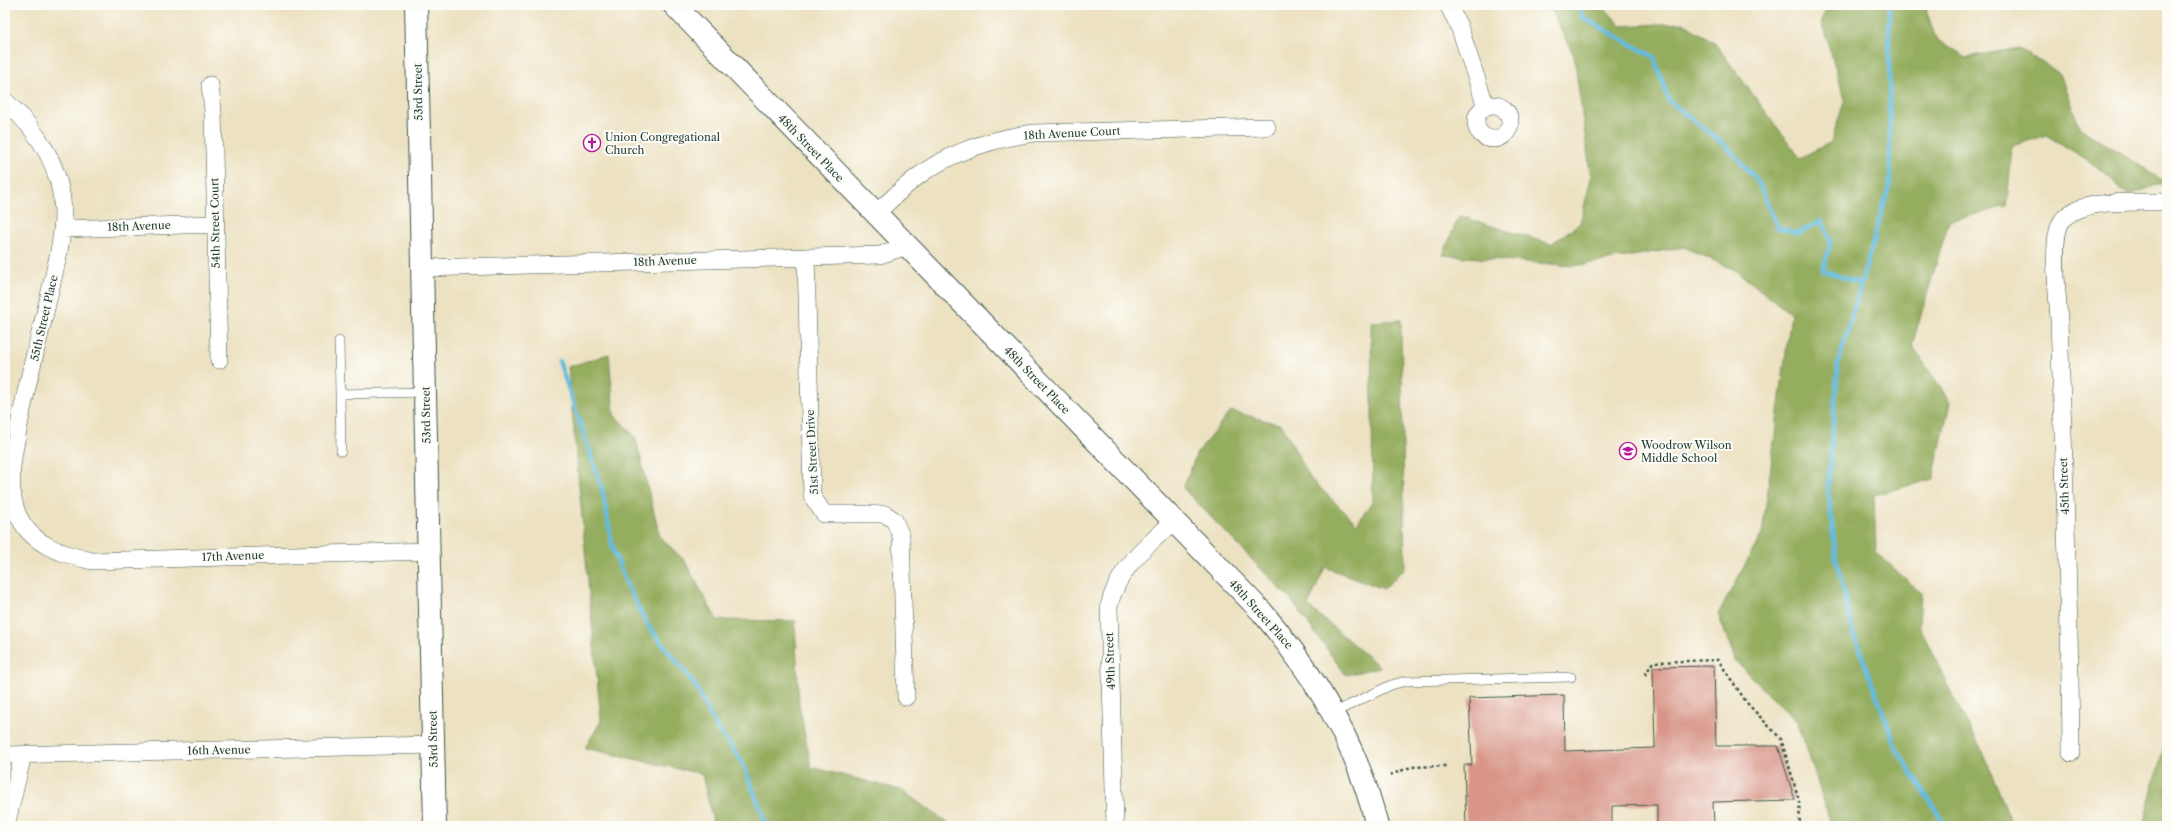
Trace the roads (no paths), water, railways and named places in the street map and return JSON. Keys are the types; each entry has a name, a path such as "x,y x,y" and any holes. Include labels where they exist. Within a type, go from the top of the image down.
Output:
{"street":[{"name":"53rd Street","path":"416,5 435,826"},
{"name":"48th Street Place","path":"674,5 1262,612 1292,647 1344,733 1364,782 1377,826"},
{"path":"1448,5 1459,26 1486,107"},
{"name":"54th Street Court","path":"210,85 219,360"},
{"name":"55th Street Place","path":"5,101 21,115 44,146 51,159 61,197 62,229 57,263 21,412 12,471 13,499 18,515 23,523 41,543"},
{"name":"18th Avenue Court","path":"875,214 917,177 955,154 973,147 1012,136 1034,133 1268,127"},
{"name":"45th Street","path":"2070,753 2063,438 2056,260 2057,230 2061,221 2072,212 2094,204 2167,202"},
{"name":"18th Avenue","path":"62,229 215,224"},
{"name":"18th Avenue","path":"423,268 880,255 907,246"},
{"name":"51st Street Drive","path":"806,257 812,496 824,514 885,514 894,520 901,536 906,697"},
{"name":"49th Street","path":"1115,826 1109,606 1113,590 1127,566 1174,521"},
{"name":"17th Avenue","path":"41,543 60,553 92,560 428,551"},
{"name":"16th Avenue","path":"5,755 433,745"},
{"path":"6,826 24,755"}],"lane":[{"path":"339,341 341,451"},
{"path":"340,394 425,392"},
{"path":"1333,713 1391,685 1406,681 1571,677"}],"waterway":[{"path":"1581,5 1582,17 1654,57 1669,101 1724,144 1757,180 1778,228 1799,233 1821,221 1831,241 1823,270 1861,284"},
{"path":"1889,5 1890,183 1838,364 1828,489 1836,558 1854,635 1897,750 1946,826"},
{"path":"559,361 602,488 613,549 626,583 648,626 693,682 718,730 742,761 767,826"}],"place":[{"name":"Union Congregational Church","path":"592,143"},
{"name":"Woodrow Wilson Middle School","path":"1628,451"}]}
